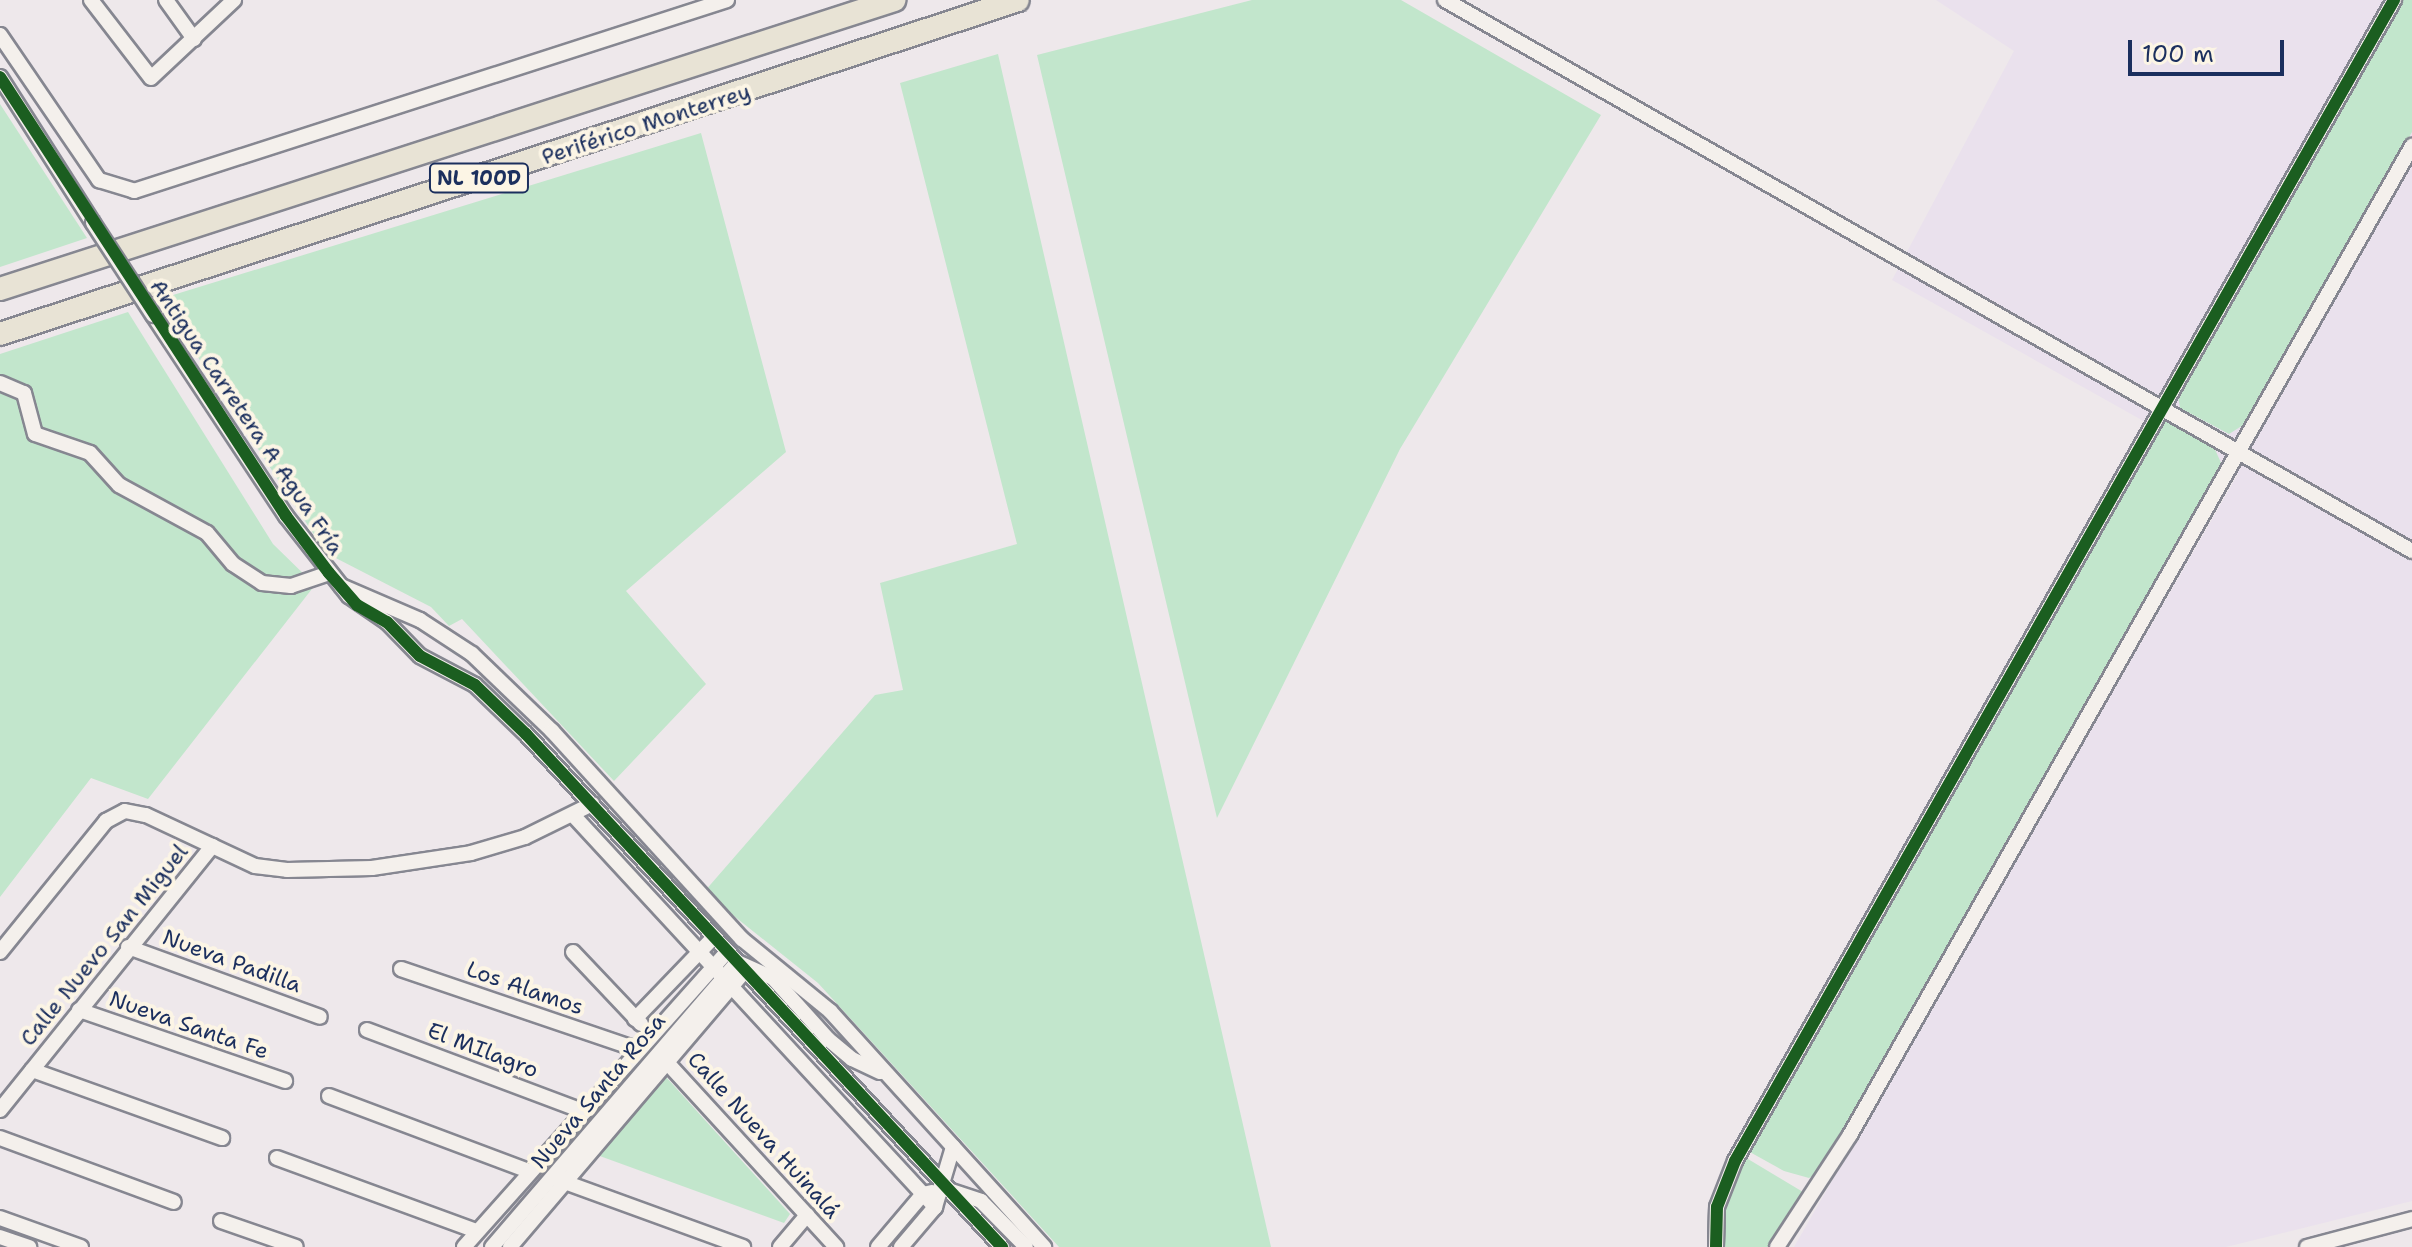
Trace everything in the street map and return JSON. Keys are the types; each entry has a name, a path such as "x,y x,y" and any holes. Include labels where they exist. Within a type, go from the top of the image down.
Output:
{"highway":[{"name":"Periférico Monterrey","path":"0,289 894,0"},
{"name":"Periférico Monterrey","path":"0,334 1018,0"}],"street":[{"path":"91,0 146,76 156,75 234,0"},
{"path":"166,0 194,39"},
{"path":"0,35 99,180 134,191 727,0"},
{"path":"1445,0 2412,551"},
{"path":"1716,1247 1717,1207 1735,1161 2394,0"},
{"name":"Antigua Carretera A Agua Fría","path":"0,77 153,315 329,573 420,656 475,685 550,759 944,1189"},
{"path":"1777,1247 1858,1122 2412,146"},
{"path":"0,383 17,386 24,393 35,434 90,453 119,485 207,533 233,564 262,583 291,586 329,573"},
{"name":"Antigua Carretera A Agua Fría","path":"341,586 436,630 472,654 552,731 685,882 742,939 830,1011 1044,1247"},
{"path":"0,952 106,821 125,811 136,812 270,869 372,868 496,846 573,815 592,804"},
{"path":"573,815 935,1207"},
{"name":"Calle Nuevo San Miguel","path":"0,1110 212,846"},
{"path":"635,1019 700,955 714,937"},
{"name":"Nueva Padilla","path":"128,947 320,1017"},
{"path":"573,952 649,1034"},
{"path":"464,1247 711,967 736,962 773,978 852,1059 887,1074"},
{"name":"Nueva Santa Rosa","path":"492,1247 560,1181 726,983 736,962"},
{"name":"Los Alamos","path":"401,969 636,1049"},
{"name":"Nueva Santa Fe","path":"79,1010 285,1081"},
{"name":"El MIlagro","path":"367,1030 583,1111"},
{"name":"Calle Nueva Huinalá","path":"664,1058 836,1247"},
{"path":"32,1070 222,1138"},
{"path":"329,1096 529,1171"},
{"path":"0,1138 174,1202"},
{"path":"901,1247 935,1207 944,1189 953,1147"},
{"path":"277,1158 477,1231"},
{"path":"560,1181 743,1247"},
{"name":"Nueva Santa Rosa","path":"516,1246 560,1181"},
{"path":"944,1189 1002,1247"},
{"path":"878,1247 923,1194 944,1189 981,1201 1026,1247"},
{"path":"780,1247 807,1215"},
{"path":"0,1218 81,1247"},
{"path":"2307,1247 2412,1219"},
{"path":"221,1221 296,1247"},
{"path":"0,1237 29,1247"}],"shaded area":[{"path":"1936,0 2412,0 2412,1201 2226,1247 1794,1247 2238,474 1892,280 2014,51"}],"green space":[{"path":"1252,0 1401,0 1601,115 1400,449 1217,818 1037,55"},
{"path":"2400,0 2412,0 2412,132 2248,422 2229,434 2180,408 2178,396"},
{"path":"998,54 1271,1247 1059,1247 818,983 704,892 875,695 903,690 880,583 1017,544 900,83"},
{"path":"0,104 87,238 0,267"},
{"path":"701,133 786,452 626,591 706,684 614,781 462,619 449,626 431,607 326,553 160,299"},
{"path":"128,312 273,544 315,585 148,799 91,778 0,897 0,354"},
{"path":"2164,417 2213,445 2222,465 1823,1169 1809,1178 1784,1171 1748,1151"},
{"path":"666,1077 790,1214 784,1223 597,1155"},
{"path":"1743,1156 1803,1192 1770,1247 1722,1247 1721,1207"}],"cycle path":[{"path":"1716,1247 1717,1207 1735,1161 2394,0"},
{"path":"0,77 286,516 329,573 357,605 387,622 420,656 475,685 526,734 1002,1247"}]}
